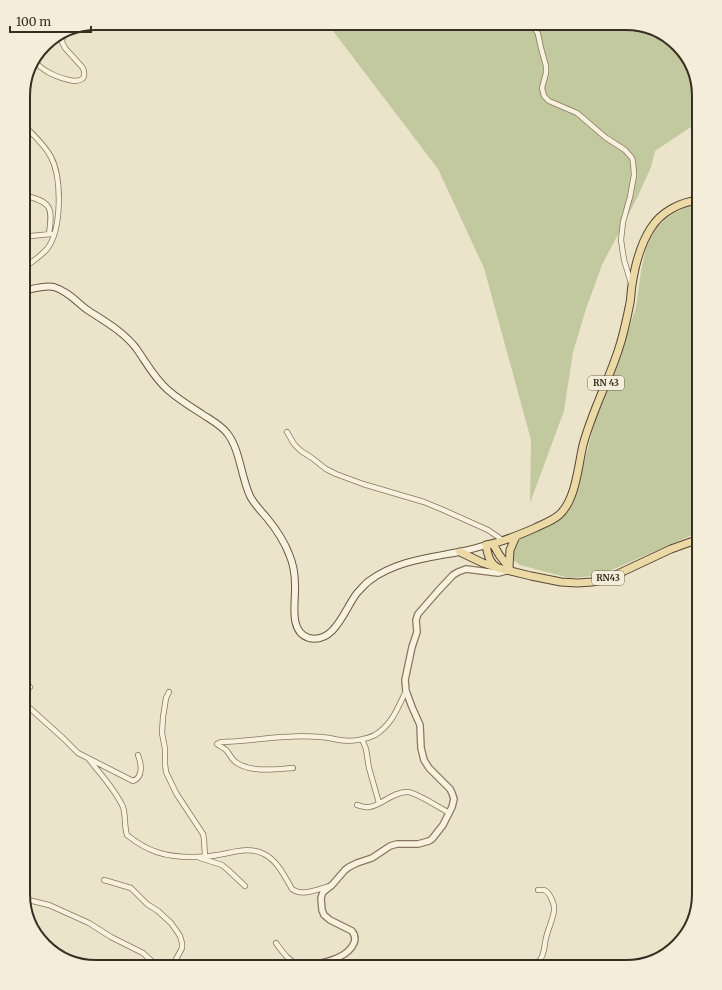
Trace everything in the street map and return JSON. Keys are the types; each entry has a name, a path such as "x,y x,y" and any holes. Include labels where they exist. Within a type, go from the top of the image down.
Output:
{"main road":[{"name":"RN 43","path":"489,545 504,541 549,522 559,515 566,506 572,493 583,444 619,349 630,302 635,266 643,242 651,227 660,217 673,208 692,201"},
{"path":"30,290 47,286 57,288 67,293 84,307 114,327 129,340 162,385 169,392 216,422 232,439 249,494 282,539 290,556 295,584 294,616 297,628 304,636 308,638 319,638 330,633 341,620 356,594 367,582 381,572 412,561 489,545"},
{"path":"509,569 510,550 516,536"},
{"name":"RN43","path":"509,569 531,576 561,582 592,582 607,578 671,549 692,542"},
{"path":"489,545 500,556 509,569"},
{"path":"489,545 490,561 498,568"},
{"path":"460,552 483,563 498,568 509,569"}],"street":[{"path":"536,30 546,66 546,73 542,88 544,96 549,101 577,113 605,137 625,150 632,158 634,175 623,222 621,240 624,260 632,287"},
{"path":"38,66 56,76 74,81 79,81 82,79 84,71 83,68 65,48 62,39"},
{"path":"30,132 46,149 55,167 57,174 59,211 58,222 51,243 41,256 30,264"},
{"path":"30,197 41,200 47,205 51,213 49,234"},
{"path":"30,236 55,234"},
{"path":"287,432 294,444 301,451 331,471 357,482 411,498 441,509 488,530 504,541"},
{"path":"331,960 342,956 350,950 355,937 352,931 330,920 324,915 321,903 322,895 349,867 372,858 390,846 397,844 418,844 429,841 438,832 449,813 454,799 450,789 429,768 424,760 421,748 420,725 406,691 405,680 417,632 416,620 419,612 453,575 462,570 466,569 498,573 509,569"},
{"path":"293,768 262,769 243,766 233,760 227,751 217,744 220,742 295,736 340,740 370,737 388,723 397,712 406,691"},
{"path":"168,692 162,733 165,750 166,772 176,793 202,834 206,856"},
{"path":"30,708 78,753 134,781 140,775 141,769 138,755"},
{"path":"362,739 380,803"},
{"path":"88,758 111,788 123,808 126,833 140,844 159,853 175,856 212,856 245,850 255,850 266,854 274,861 292,889 296,892 308,892 332,886"},
{"path":"357,805 367,808 371,807 399,793 408,792 417,795 449,813"},
{"path":"196,857 222,866 245,886"},
{"path":"104,880 131,888 142,900 158,911 171,923 180,936 182,943 182,948 176,960"},
{"path":"538,890 543,890 548,893 552,900 554,910 544,942 544,951 540,960"},
{"path":"31,901 49,905 89,923 111,937 143,953 150,960"},
{"path":"276,943 290,960"}],"green space":[{"path":"332,30 639,31 659,39 673,49 687,71 690,79 692,96 692,127 655,151 651,167 638,196 602,265 586,309 573,352 564,411 530,503 531,440 484,268 438,169"},
{"path":"692,206 692,535 614,569 593,576 570,578 520,565 512,559 512,550 518,541 523,536 553,524 560,519 566,514 576,493 595,421 617,365 636,307 646,248 655,230 663,221 686,207"}]}
